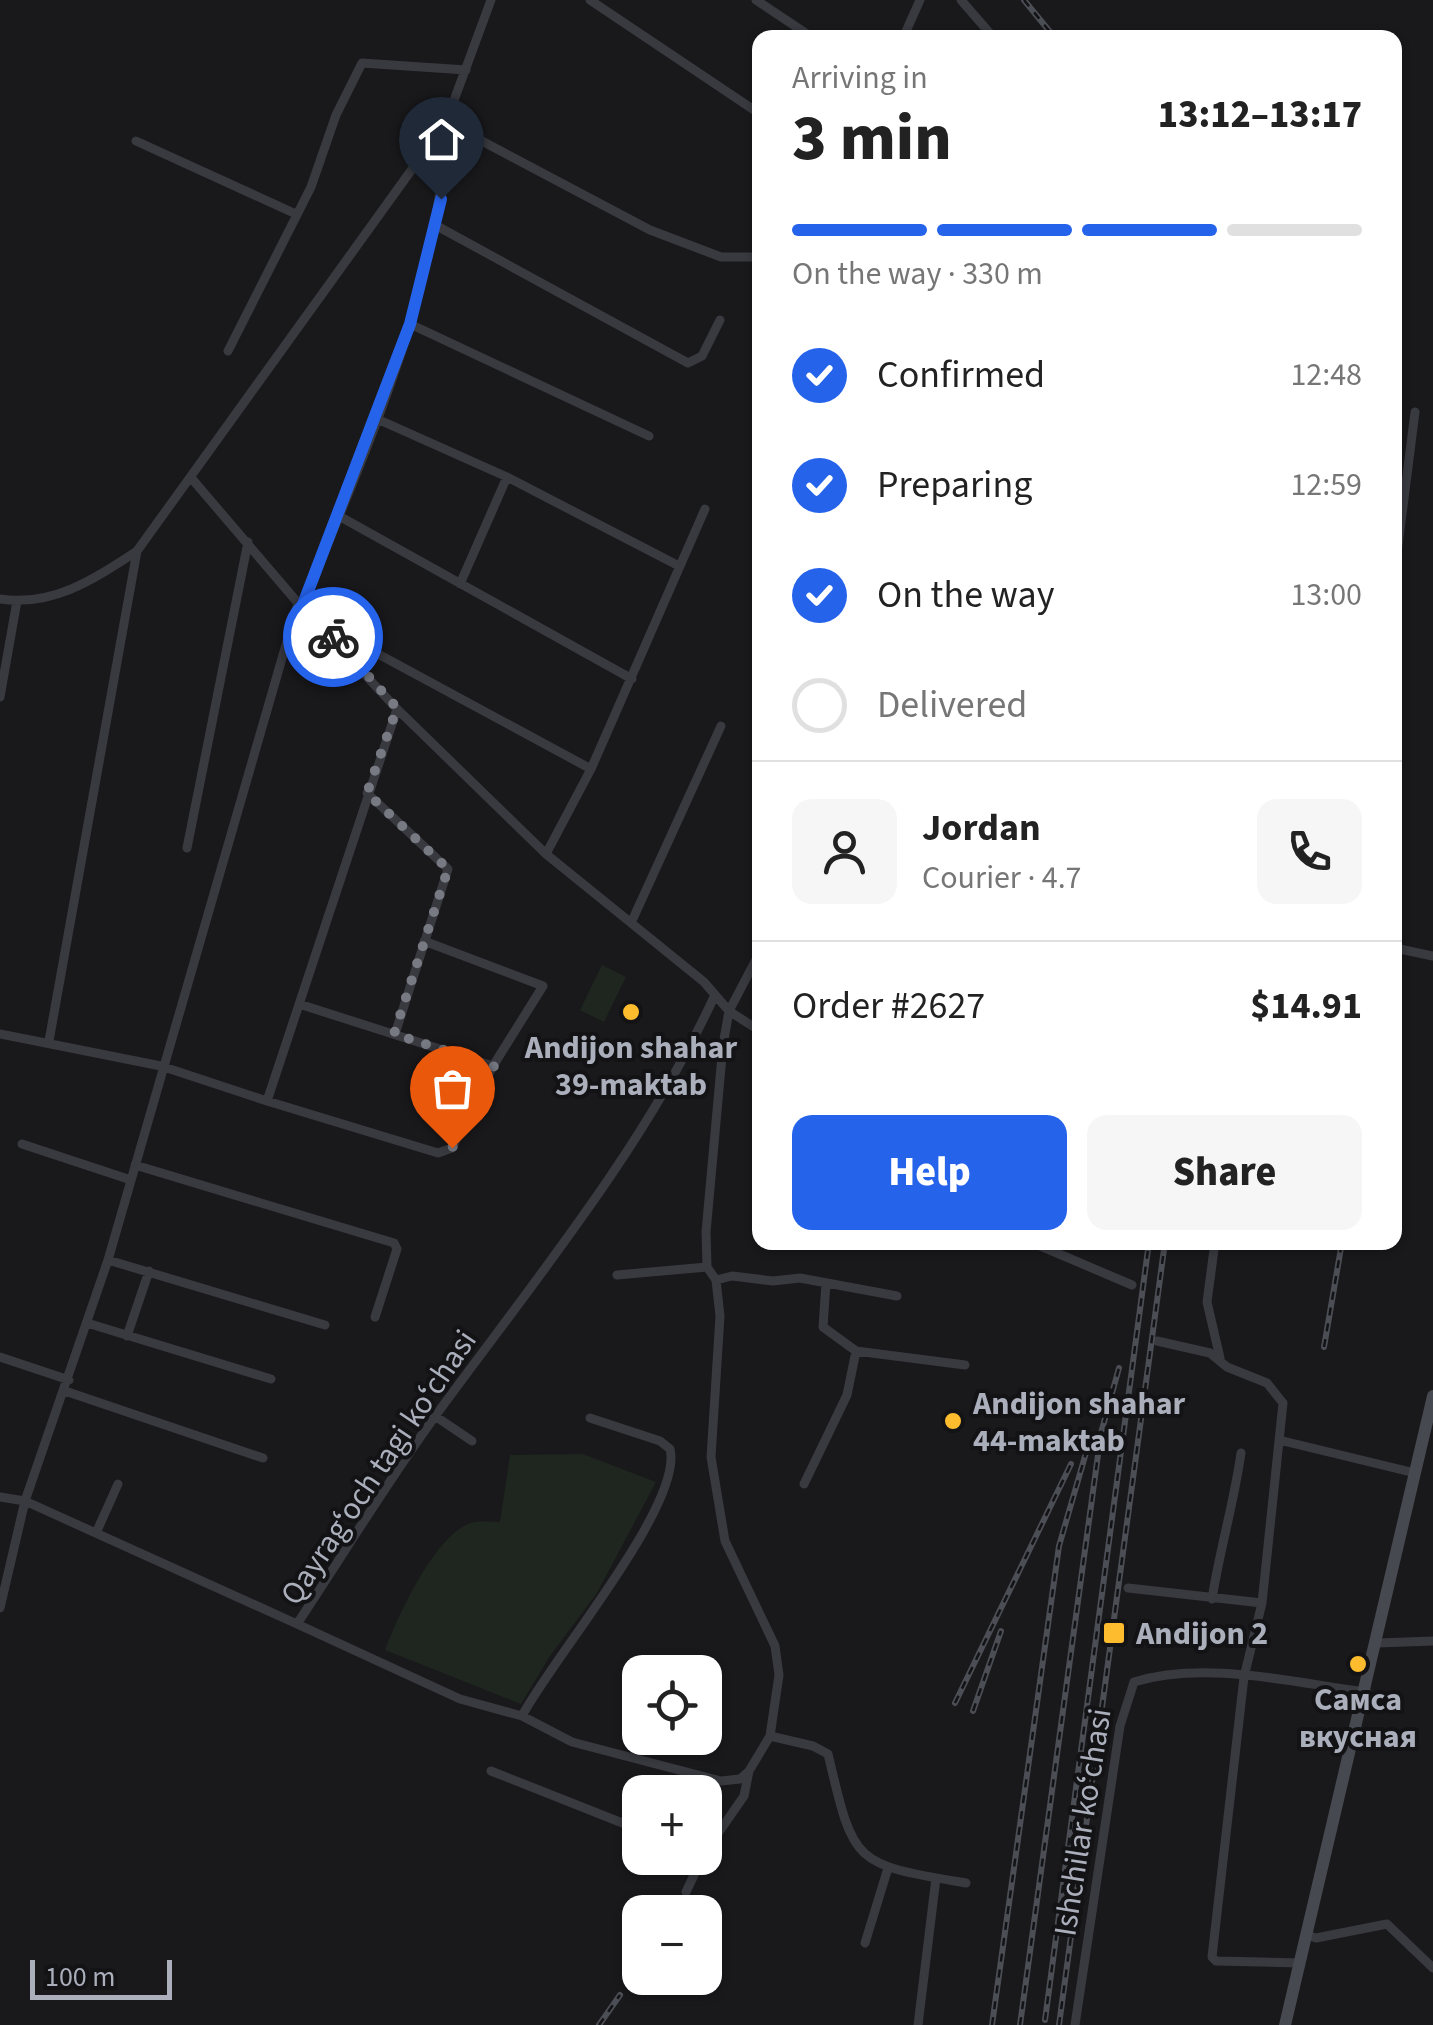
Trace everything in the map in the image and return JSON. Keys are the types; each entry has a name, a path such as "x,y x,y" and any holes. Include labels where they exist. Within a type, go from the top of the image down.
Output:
{"main road":[{"path":"1285,2025 1378,1643 1433,1396"}],"street":[{"path":"0,599 17,601 63,595 137,552 193,480 446,122 492,0"},
{"path":"590,0 752,109"},
{"path":"756,0 802,30"},
{"path":"907,30 920,0"},
{"path":"961,0 987,30"},
{"path":"228,351 296,214 362,63 466,70"},
{"path":"0,1608 25,1501 108,1260 300,605 339,516 410,324 437,226 446,122"},
{"path":"446,122 650,230 720,257 752,257"},
{"path":"136,141 296,214"},
{"path":"437,226 688,363 702,356 720,320"},
{"path":"410,324 649,436"},
{"path":"1402,514 1415,412"},
{"path":"375,418 507,477 679,566"},
{"path":"460,584 507,477"},
{"path":"193,480 300,605 397,708 546,854 704,982 729,1011 752,1026"},
{"path":"546,854 591,769 705,510"},
{"path":"339,516 632,679"},
{"path":"187,848 248,542"},
{"path":"49,1041 137,552"},
{"path":"0,697 17,601"},
{"path":"321,624 591,769"},
{"path":"268,1101 397,708"},
{"path":"631,923 721,726"},
{"path":"367,793 448,869 394,1034"},
{"path":"0,1034 162,1066 444,1152 452,1148 494,1066 544,986 424,941"},
{"path":"1402,949 1433,956"},
{"path":"722,1828 744,1796 749,1771 770,1736 780,1675 775,1646 725,1541 712,1457 720,1316 716,1280 707,1268 707,1222 729,1011 752,967"},
{"name":"Qayragʻoch tagi koʻchasi","path":"714,997 683,1064 507,1324 435,1416 297,1624 460,1699 522,1716 572,1742 722,1781 740,1778 749,1771"},
{"path":"300,1004 494,1066"},
{"path":"22,1144 131,1180"},
{"path":"136,1165 394,1242 397,1249 376,1317"},
{"path":"1050,1250 1132,1285"},
{"path":"1215,1250 1207,1302 1221,1360 1227,1368 1267,1383 1283,1402 1262,1603 1244,1676 1212,1957 1216,1961 1300,1962"},
{"path":"108,1260 325,1325"},
{"path":"617,1275 707,1268"},
{"path":"127,1336 148,1271"},
{"path":"716,1280 732,1276 773,1281 790,1277 897,1296"},
{"path":"826,1283 823,1327 856,1351 965,1365"},
{"path":"88,1323 272,1379"},
{"path":"1157,1340 1200,1348 1221,1360"},
{"path":"804,1484 842,1409 856,1351"},
{"path":"0,1357 69,1380"},
{"path":"64,1391 263,1458"},
{"path":"435,1416 472,1441"},
{"path":"522,1716 562,1649 653,1517 672,1466 670,1449 660,1441 590,1418"},
{"path":"1279,1440 1415,1472"},
{"path":"1212,1599 1222,1531 1232,1516 1242,1453"},
{"path":"96,1533 118,1484"},
{"path":"0,1497 25,1501 297,1624"},
{"path":"1128,1588 1262,1603"},
{"path":"1378,1643 1433,1641"},
{"name":"Ishchilar koʻchasi","path":"1074,2025 1128,1692 1134,1682 1168,1675 1244,1676 1366,1692"},
{"path":"770,1736 813,1746 828,1754 852,1843 870,1859 888,1868 966,1883"},
{"path":"491,1771 622,1823"},
{"path":"865,1943 888,1868"},
{"path":"686,1892 694,1875"},
{"path":"918,2025 936,1878"},
{"path":"1306,1936 1316,1938 1387,1924 1433,1968"}],"shaded area":[{"path":"602,965 626,977 604,1022 580,1010"},
{"path":"583,1454 656,1482 597,1593 550,1656 521,1704 385,1650 408,1599 442,1545 468,1524 500,1522 510,1455"}],"railway":[{"path":"1024,0 1048,30"},
{"path":"1045,2020 1148,1250"},
{"path":"1059,2025 1164,1250"},
{"path":"1324,1347 1341,1250"},
{"path":"1020,2025 1101,1433 1119,1368"},
{"path":"992,2025 1059,1546 1090,1439"},
{"path":"955,1703 1071,1464"},
{"path":"973,1711 1001,1631"},
{"path":"599,2025 620,1995"}],"way so far":[{"path":"333,637 397,708 367,793 448,869 394,1034 494,1066 452,1148"}],"place":[{"name":"Andijon shahar 39-maktab","path":"631,1012"},
{"name":"Andijon shahar 44-maktab","path":"953,1421"},
{"name":"Andijon 2","path":"1114,1633"},
{"name":"Самса вкусная","path":"1358,1664"}],"route":[{"path":"333,637 302,607 410,324 441,199"}]}
